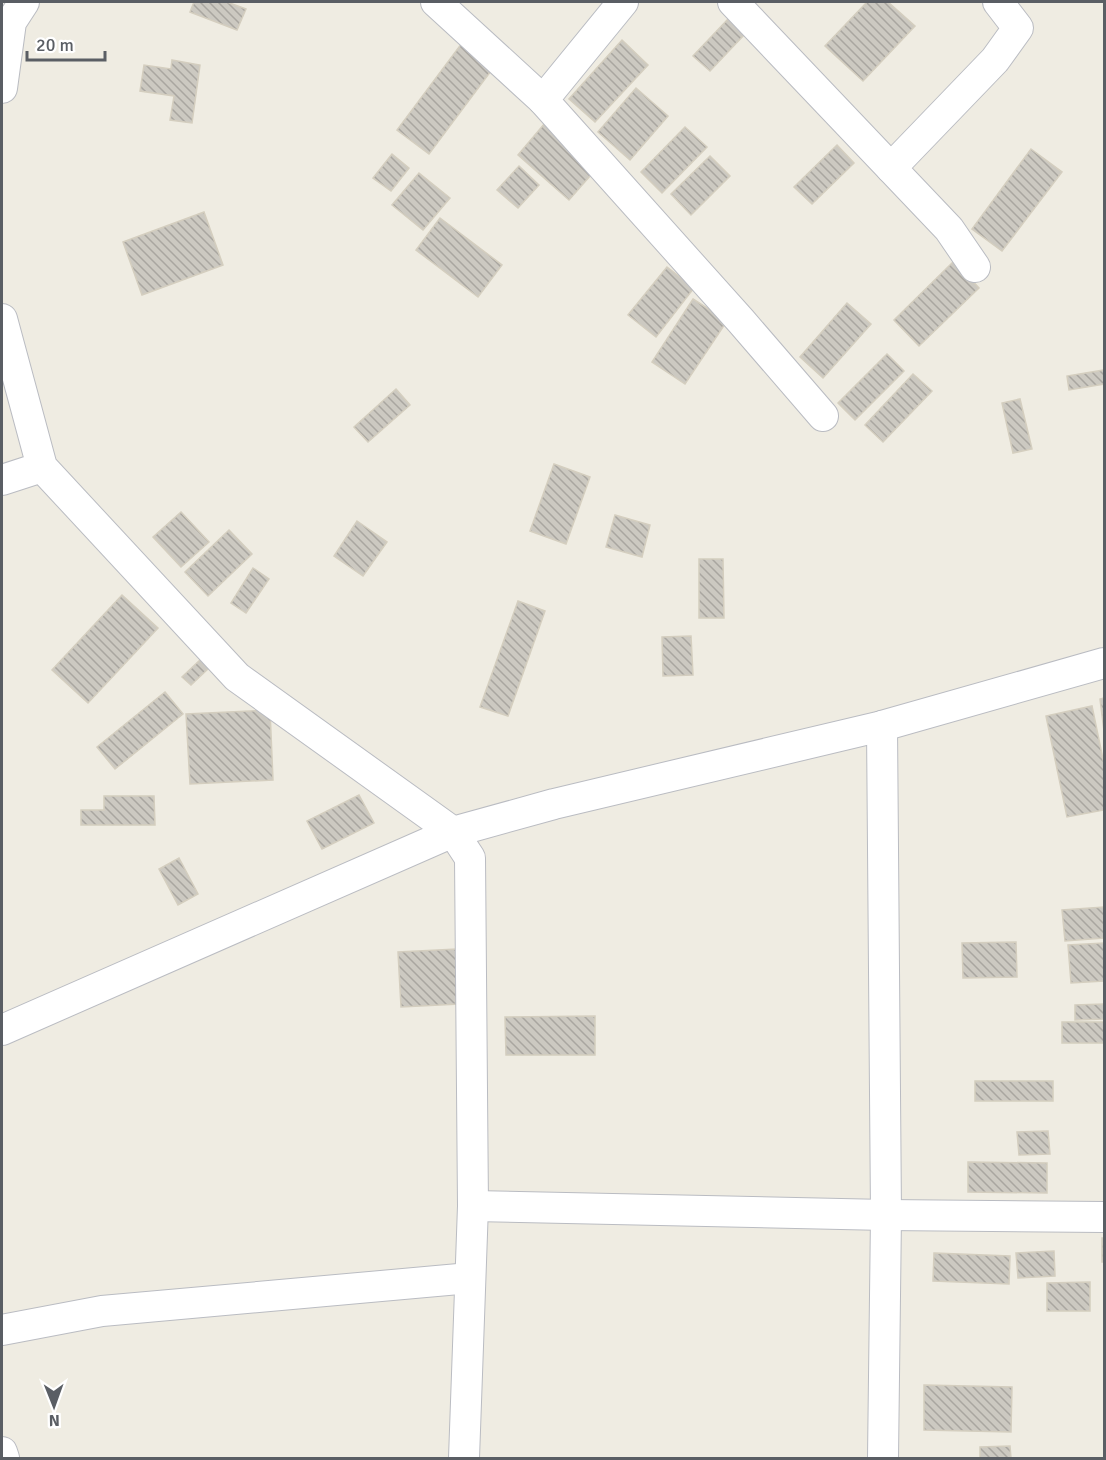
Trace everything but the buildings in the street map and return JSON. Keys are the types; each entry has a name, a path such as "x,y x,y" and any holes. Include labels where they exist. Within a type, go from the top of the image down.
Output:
{"street":[{"path":"2,88 11,22 24,2"},
{"path":"436,2 543,100 823,416"},
{"path":"543,100 623,2"},
{"path":"733,2 949,229 975,267"},
{"path":"891,168 995,60 1017,27 998,2"},
{"path":"2,319 42,467 237,677 453,832 470,858 473,1206 464,1458"},
{"path":"2,480 42,467"},
{"path":"2,1030 453,832 554,804 882,726 1104,663"},
{"path":"882,726 886,1215 882,1458"},
{"path":"473,1206 886,1215 1104,1217"},
{"path":"2,1330 102,1311 470,1278"},
{"path":"2,1452 4,1458"}]}
